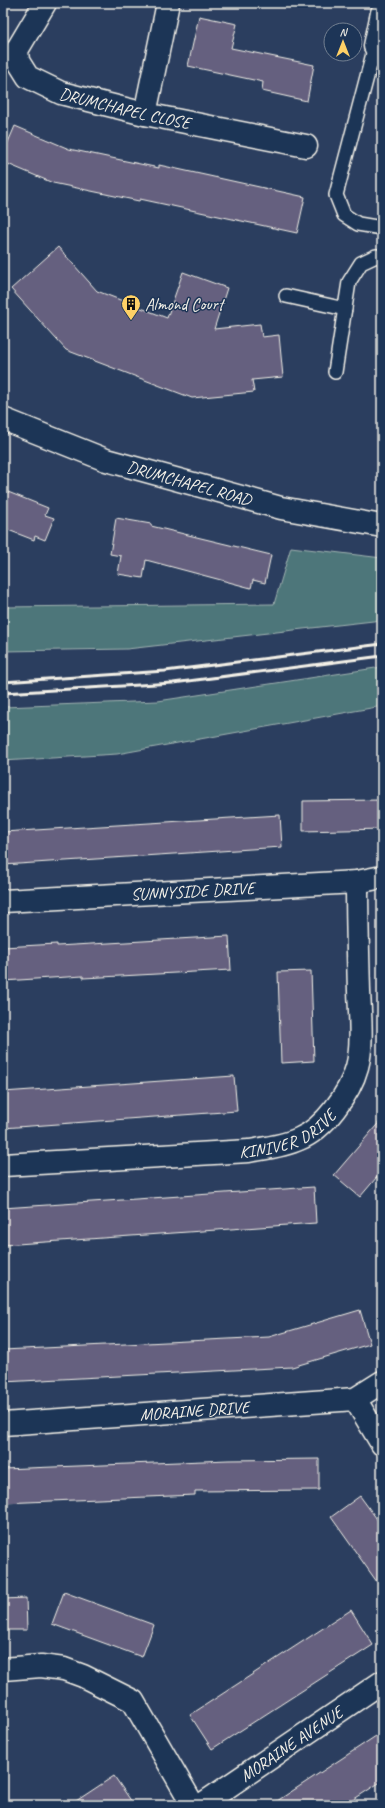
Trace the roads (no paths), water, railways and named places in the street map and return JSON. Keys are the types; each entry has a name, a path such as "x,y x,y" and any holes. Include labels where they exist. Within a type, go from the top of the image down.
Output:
{"street":[{"name":"DRUMCHAPEL CLOSE","path":"45,3 17,50 18,61 28,77 61,93 145,114 306,146"},
{"path":"145,114 168,3"},
{"path":"378,51 382,13"},
{"name":"DRUMCHAPEL ROAD","path":"3,419 106,460 281,508 382,526"},
{"name":"SUNNYSIDE DRIVE","path":"3,901 356,882 382,877"},
{"name":"KINIVER DRIVE","path":"3,1165 249,1150 274,1147 300,1139 312,1131 336,1110 357,1067 360,1028 356,882"},
{"name":"MORAINE DRIVE","path":"3,1424 355,1399 382,1382"},
{"path":"355,1399 382,1444"},
{"path":"3,1669 41,1666 64,1670 83,1676 133,1701 193,1805"},
{"name":"MORAINE AVENUE","path":"201,1805 382,1682"}],"lane":[{"path":"378,51 336,195 344,215 358,224 382,228"},
{"path":"335,372 349,282 360,263 376,256 382,257"},
{"path":"286,296 345,309"}],"railway":[{"path":"3,682 165,671 382,644"},
{"path":"3,693 173,683 382,656"}],"place":[{"name":"Almond Court","path":"131,321"}]}
